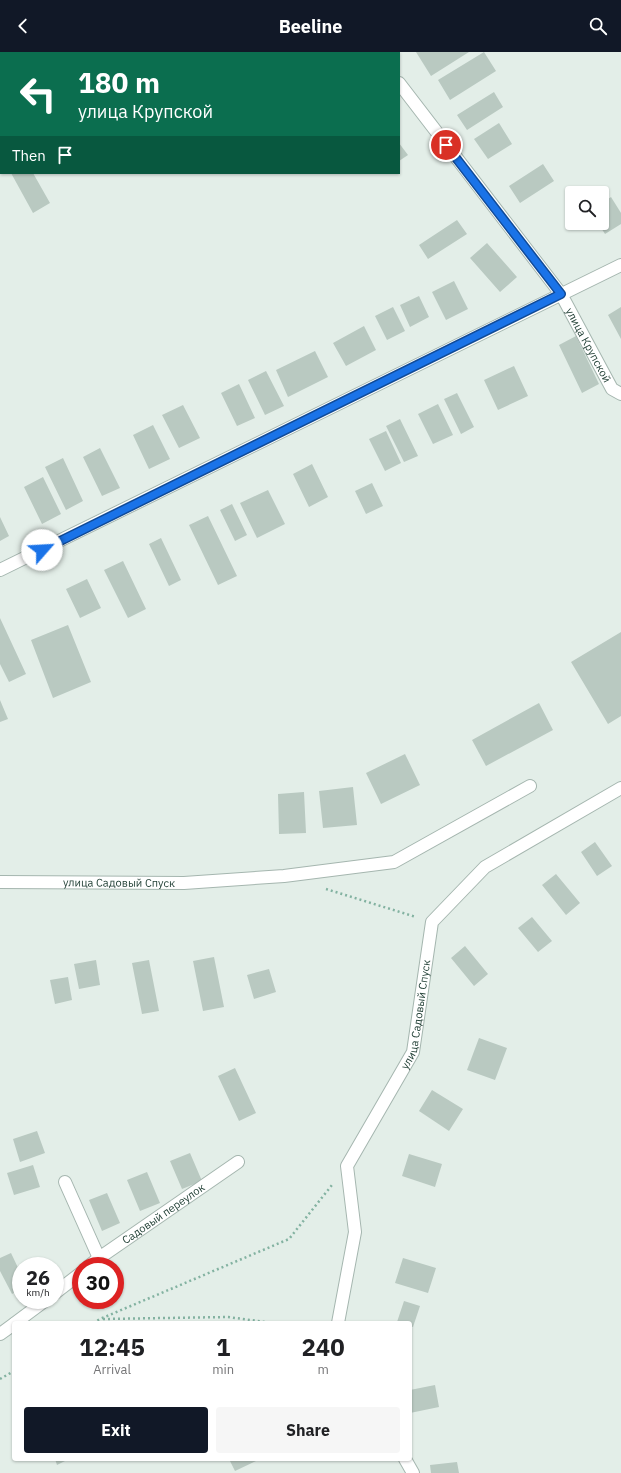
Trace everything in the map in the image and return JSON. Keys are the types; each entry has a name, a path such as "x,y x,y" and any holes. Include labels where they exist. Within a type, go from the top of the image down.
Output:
{"street":[{"name":"улица Крупской","path":"400,84 561,294 612,389 621,394"},
{"path":"0,570 621,265"},
{"name":"улица Садовый Спуск","path":"0,882 184,883 284,876 394,862 530,786"},
{"path":"432,922 485,867 621,788"},
{"name":"улица Садовый Спуск","path":"347,1166 413,1052 432,922"},
{"name":"Садовый переулок","path":"101,1257 238,1162"},
{"path":"338,1321 355,1232 347,1166"},
{"path":"65,1182 92,1257"},
{"path":"64,1287 72,1281"},
{"path":"18,1321 34,1309"},
{"path":"0,1334 12,1325"},
{"path":"406,1461 413,1473"}],"path":[{"path":"321,887 432,922"},
{"path":"96,1321 289,1238 347,1166"},
{"path":"100,1319 228,1317 258,1321"},
{"path":"0,1379 12,1372"}],"building":[{"path":"416,52 469,52 431,76"},
{"path":"484,52 496,71 450,100 438,80"},
{"path":"494,92 503,107 467,130 457,115"},
{"path":"499,123 512,144 488,159 474,139"},
{"path":"400,144 408,155 400,160"},
{"path":"543,164 554,181 520,203 509,186"},
{"path":"12,174 34,174 50,203 33,213"},
{"path":"611,197 621,213 621,224 605,234 602,230 609,230 609,198"},
{"path":"457,220 467,234 428,259 419,245"},
{"path":"487,243 517,277 500,292 470,258"},
{"path":"454,281 468,309 446,320 432,292"},
{"path":"419,296 429,317 410,327 400,305"},
{"path":"393,307 405,331 387,340 375,316"},
{"path":"621,307 621,339 608,315"},
{"path":"364,326 376,350 346,366 333,343"},
{"path":"576,336 599,384 582,393 559,345"},
{"path":"315,351 328,377 288,397 276,370"},
{"path":"514,366 528,396 498,410 484,380"},
{"path":"266,371 284,406 265,415 248,380"},
{"path":"239,384 255,418 237,426 221,393"},
{"path":"457,393 474,427 461,434 444,399"},
{"path":"438,404 453,435 433,444 418,414"},
{"path":"183,405 200,438 179,448 162,415"},
{"path":"400,419 418,456 404,462 386,426"},
{"path":"153,425 170,459 149,469 133,435"},
{"path":"386,431 401,463 385,471 369,439"},
{"path":"100,448 120,488 102,496 83,457"},
{"path":"63,458 83,501 66,510 45,467"},
{"path":"312,464 328,497 309,507 293,474"},
{"path":"43,477 61,514 42,524 24,487"},
{"path":"372,483 383,506 366,514 355,491"},
{"path":"268,490 285,524 257,538 240,503"},
{"path":"232,504 247,535 235,541 220,510"},
{"path":"208,516 237,576 218,585 189,525"},
{"path":"0,517 9,536 0,541"},
{"path":"161,538 181,580 169,586 149,544"},
{"path":"123,561 146,609 128,618 104,570"},
{"path":"87,579 101,608 80,618 66,589"},
{"path":"0,618 26,674 9,682 0,664"},
{"path":"68,625 91,682 53,698 31,640"},
{"path":"621,632 621,716 608,724 571,662"},
{"path":"0,700 8,719 0,722"},
{"path":"539,703 553,730 486,766 472,740"},
{"path":"405,754 420,785 381,804 366,773"},
{"path":"353,787 357,825 323,828 319,791"},
{"path":"304,792 306,833 279,834 278,794"},
{"path":"595,842 612,866 597,876 581,852"},
{"path":"556,874 580,903 566,915 542,885"},
{"path":"532,917 552,941 538,952 518,928"},
{"path":"465,946 488,974 474,986 451,958"},
{"path":"214,957 224,1007 203,1011 193,961"},
{"path":"96,960 100,985 79,989 74,964"},
{"path":"149,960 159,1011 142,1014 132,963"},
{"path":"269,969 276,992 254,999 247,975"},
{"path":"68,977 72,1000 55,1004 50,980"},
{"path":"479,1038 507,1048 495,1080 467,1070"},
{"path":"235,1068 256,1113 239,1121 218,1076"},
{"path":"432,1090 463,1109 449,1131 419,1111"},
{"path":"37,1131 45,1153 20,1162 13,1139"},
{"path":"190,1153 202,1181 182,1189 170,1161"},
{"path":"409,1154 442,1164 435,1187 402,1176"},
{"path":"33,1165 40,1187 14,1195 7,1173"},
{"path":"147,1172 160,1203 140,1211 127,1180"},
{"path":"107,1193 120,1223 102,1231 89,1200"},
{"path":"11,1253 13,1257 12,1294 0,1271 0,1258"},
{"path":"403,1258 436,1268 428,1293 395,1283"},
{"path":"404,1301 420,1306 413,1327 412,1321 397,1321"},
{"path":"435,1385 439,1407 412,1413 412,1390"},
{"path":"56,1461 65,1461 57,1465"},
{"path":"230,1461 256,1461 235,1471"},
{"path":"457,1462 459,1473 431,1473 430,1465"}],"route":[{"path":"42,550 561,294 446,145"}]}
